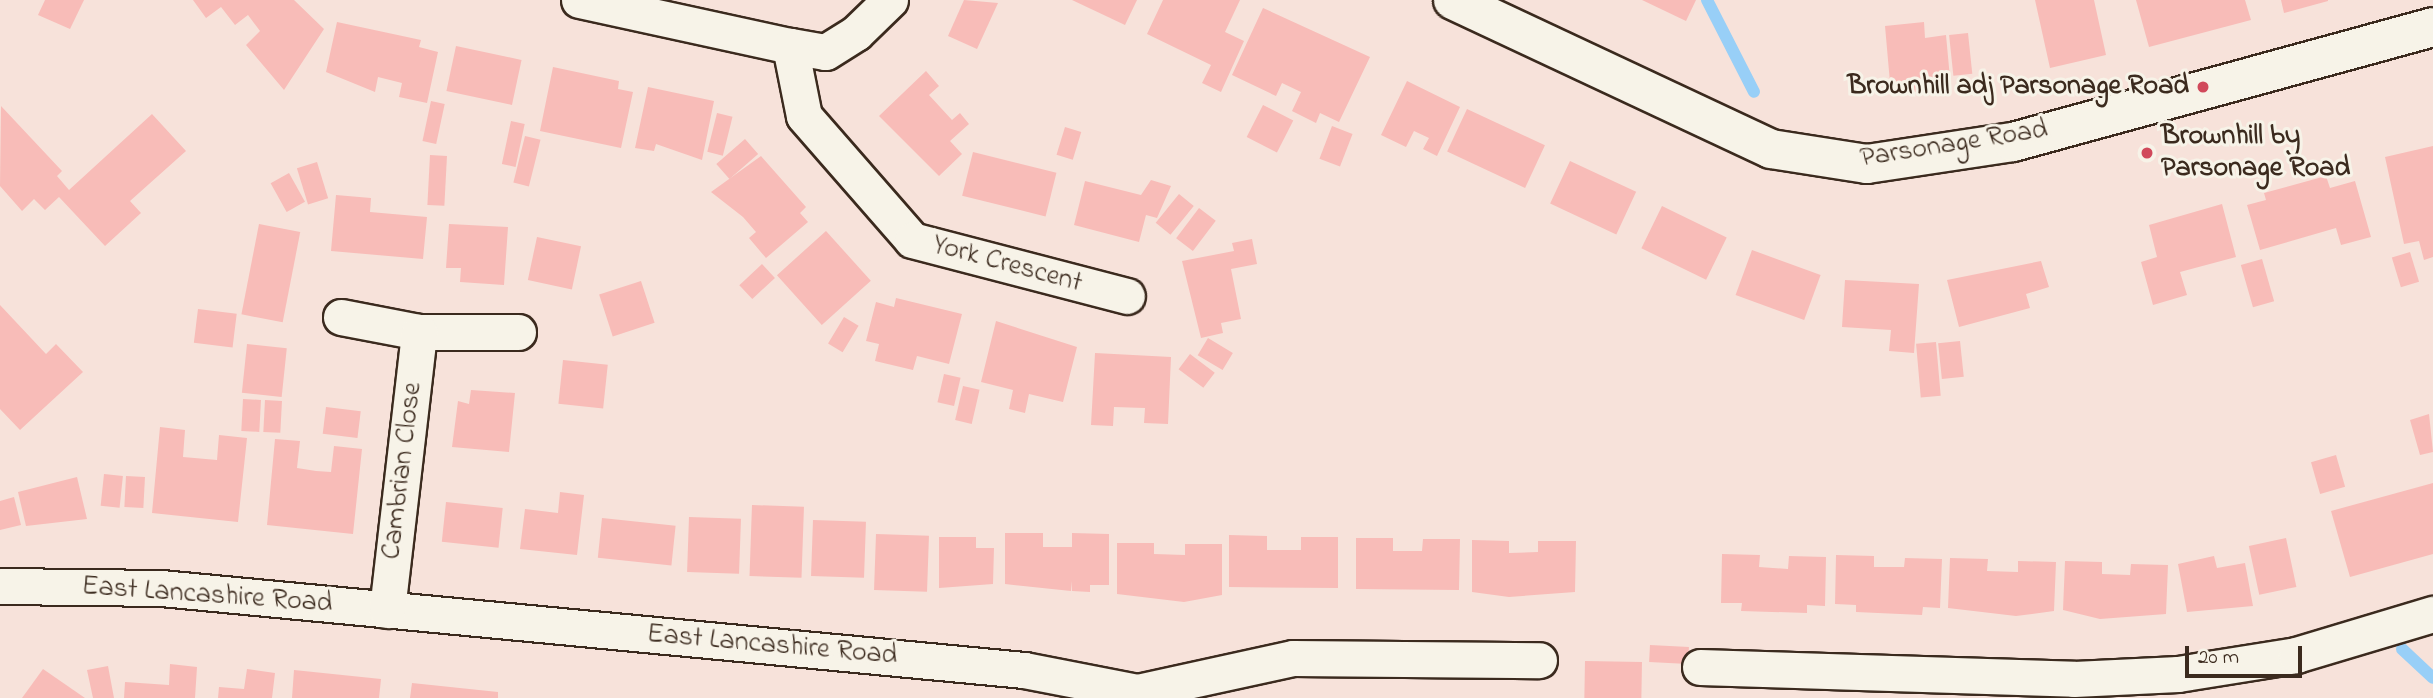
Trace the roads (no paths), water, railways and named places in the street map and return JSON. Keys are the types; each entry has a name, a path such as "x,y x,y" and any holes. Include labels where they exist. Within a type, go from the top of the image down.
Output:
{"street":[{"path":"579,0 825,52 856,33 890,0"},
{"name":"Parsonage Road","path":"1452,0 1771,149 1867,164 2013,142 2433,27"},
{"name":"York Crescent","path":"790,46 804,116 912,240 1127,296"},
{"path":"341,317 419,332 518,332"},
{"name":"Cambrian Close","path":"387,610 419,332"},
{"name":"East Lancashire Road","path":"0,586 161,588 1024,670 1137,695 1293,658 1539,660"},
{"path":"1700,667 1870,687 2178,674 2296,655 2433,614"}],"waterway":[{"path":"1707,0 1754,92"},
{"path":"2402,649 2433,678"}],"place":[{"name":"Brownhill adj Parsonage Road","path":"2203,87"},
{"name":"Brownhill by Parsonage Road","path":"2147,153"}]}
